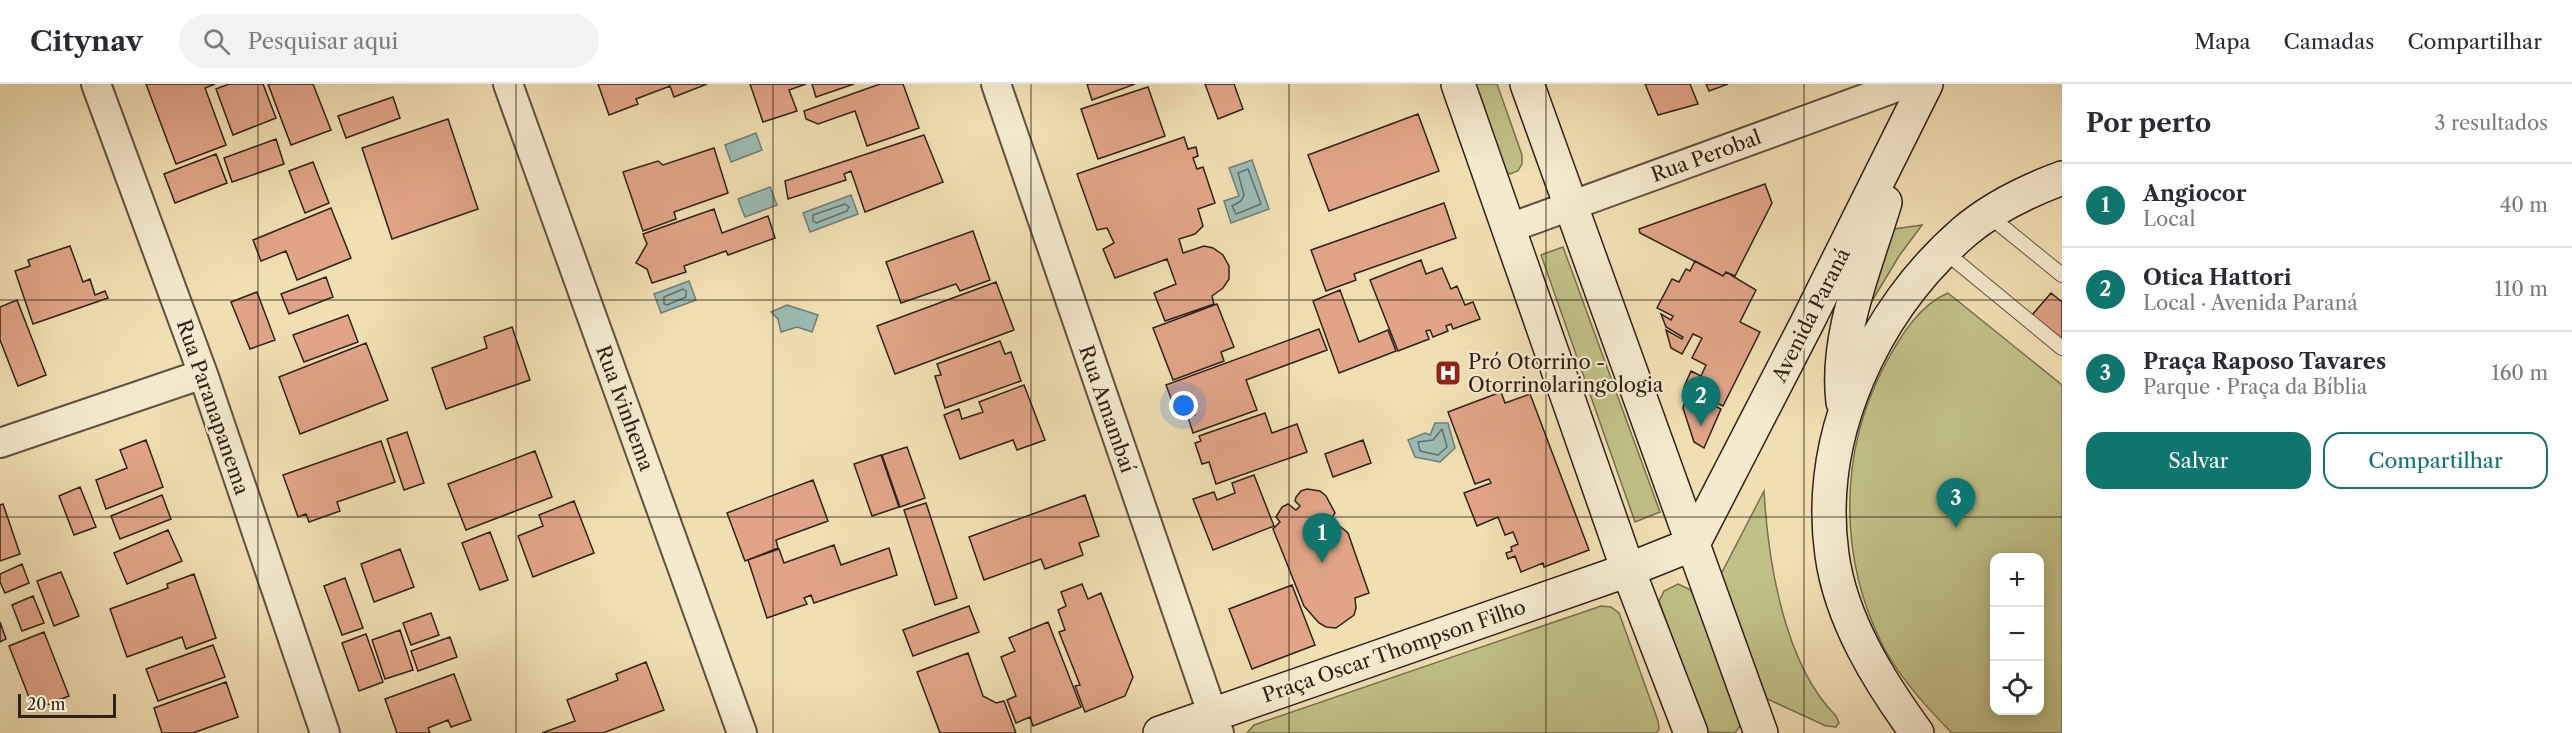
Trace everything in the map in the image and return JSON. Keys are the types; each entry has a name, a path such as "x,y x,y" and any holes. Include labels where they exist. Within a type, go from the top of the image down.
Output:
{"street":[{"name":"Rua Paranapanema","path":"96,84 203,374 325,733"},
{"name":"Rua Ivinhema","path":"508,84 742,733"},
{"name":"Rua Amambaí","path":"996,84 1216,724"},
{"path":"1458,84 1628,570 1691,733"},
{"path":"1527,84 1761,733"},
{"name":"Rua Perobal","path":"1507,229 1905,84"},
{"name":"Avenida Paraná","path":"1693,544 1926,84"},
{"path":"1844,409 1840,381 1846,339 1911,117"},
{"path":"1917,733 1862,645 1841,595 1832,555 1829,507 1837,437 1844,409 1888,320 1926,269 1964,232 1988,215 2020,195 2062,178"},
{"path":"0,443 203,374"},
{"name":"Praça Oscar Thompson Filho","path":"1160,733 1216,724 1693,544"}],"lane":[{"path":"1988,215 2062,275"},
{"path":"1944,251 2062,348"}],"shaded area":[{"path":"1473,84 1497,84 1522,155 1522,164 1518,171 1510,174 1503,169"},
{"path":"1922,225 1899,256 1869,306 1894,229"},
{"path":"1563,247 1660,512 1635,522 1541,255"},
{"path":"1948,293 2062,385 2062,733 1952,733 1933,714 1898,671 1884,648 1869,614 1858,578 1852,542 1850,505 1852,469 1859,432 1870,397 1891,353 1911,323 1928,305"},
{"path":"1764,491 1775,579 1791,640 1803,669 1818,694 1836,716 1839,723 1836,727 1826,726 1763,697 1718,580"},
{"path":"1678,584 1689,589 1694,595 1739,721 1740,726 1735,733 1707,732 1659,601 1664,591"},
{"path":"1601,606 1611,607 1619,613 1658,721 1659,730 1656,733 1247,733 1254,725"}],"water":[{"path":"756,133 762,150 731,162 725,145"},
{"path":"1252,160 1269,209 1231,223 1224,201 1239,196 1229,168"},
{"path":"770,187 777,205 745,217 738,199"},
{"path":"851,195 858,214 810,232 803,213"},
{"path":"689,281 696,300 661,313 654,294"},
{"path":"787,305 818,315 812,332 797,327 781,332 778,319 771,312"},
{"path":"1435,423 1448,423 1455,448 1440,462 1415,457 1408,440 1425,433 1430,435"}],"building":[{"path":"146,84 215,84 205,88 226,145 176,164"},
{"path":"229,84 263,84 276,118 233,135 216,89"},
{"path":"268,84 313,84 331,130 291,145"},
{"path":"598,84 707,84 674,97 670,86 636,99 638,104 609,115"},
{"path":"750,84 806,84 789,90 797,111 763,122"},
{"path":"812,84 854,84 816,97"},
{"path":"880,84 903,84 919,128 867,146 855,111 818,124 806,119 804,111"},
{"path":"1087,84 1135,84 1092,100"},
{"path":"1205,84 1234,84 1243,109 1218,119"},
{"path":"1645,84 1690,84 1698,104 1658,115"},
{"path":"1706,84 1728,84 1709,91"},
{"path":"1148,87 1165,136 1098,159 1081,109"},
{"path":"393,97 400,118 346,138 338,116"},
{"path":"1418,114 1439,171 1329,211 1308,155"},
{"path":"448,119 478,209 392,239 362,148"},
{"path":"924,135 943,182 865,212 851,171 844,174 846,180 788,199 785,181"},
{"path":"1184,137 1188,149 1196,147 1198,156 1193,158 1197,169 1203,167 1215,203 1198,209 1203,226 1195,234 1179,239 1183,253 1204,246 1213,248 1223,255 1229,266 1229,279 1223,288 1212,296 1214,304 1165,321 1154,293 1176,284 1167,259 1115,278 1103,249 1114,243 1107,228 1097,230 1077,174"},
{"path":"276,139 284,164 232,182 224,158"},
{"path":"714,148 728,193 674,212 676,219 643,231 623,172 658,161 663,165"},
{"path":"216,154 227,183 175,203 164,174"},
{"path":"313,162 329,203 305,213 289,171"},
{"path":"1765,184 1772,203 1735,276 1726,272 1723,276 1640,233 1639,229"},
{"path":"1444,203 1456,238 1354,274 1356,280 1326,291 1311,250"},
{"path":"331,208 351,258 297,280 286,251 261,261 253,240"},
{"path":"714,209 722,233 768,216 775,238 728,255 726,251 684,266 686,272 652,283 647,269 636,263 647,244 643,234"},
{"path":"973,231 990,280 960,291 956,284 901,303 886,262"},
{"path":"70,246 83,282 90,279 95,295 105,291 108,298 33,324 15,271 30,266 28,260"},
{"path":"1421,260 1426,274 1442,268 1451,289 1457,286 1465,305 1473,302 1480,319 1453,329 1451,324 1446,326 1448,331 1433,337 1430,330 1426,331 1429,339 1398,351 1370,280"},
{"path":"1695,261 1723,276 1726,272 1756,290 1740,322 1760,332 1723,406 1684,387 1691,371 1701,376 1706,365 1692,358 1702,338 1693,334 1682,354 1671,348 1666,330 1682,339 1683,337 1666,327 1661,314 1671,320 1673,316 1657,308 1672,279 1679,282 1686,269 1690,271"},
{"path":"326,277 333,297 289,314 281,294"},
{"path":"996,282 1014,330 895,374 877,326"},
{"path":"1340,290 1359,342 1388,330 1396,351 1339,373 1313,301"},
{"path":"257,292 275,340 250,349 231,302"},
{"path":"2051,293 2062,302 2062,339 2032,315"},
{"path":"17,300 46,375 18,386 0,340 0,307"},
{"path":"1217,304 1234,347 1221,352 1224,361 1173,380 1153,328"},
{"path":"348,315 358,342 304,362 293,335"},
{"path":"512,327 530,380 446,409 432,368 487,348 484,337"},
{"path":"1319,329 1327,350 1246,380 1257,410 1193,433 1188,417 1195,415 1191,403 1175,409 1166,385"},
{"path":"1000,341 1005,354 1011,352 1021,381 945,408 935,376 941,375 937,364"},
{"path":"366,343 388,400 300,434 279,377"},
{"path":"1024,385 1045,440 1017,450 1013,440 960,459 944,415 959,409 962,419 983,412 979,402"},
{"path":"1501,392 1505,403 1530,394 1589,550 1544,567 1543,563 1521,572 1515,556 1508,559 1506,553 1512,551 1511,547 1518,544 1513,532 1505,535 1498,517 1477,526 1464,493 1491,483 1489,479 1475,484 1448,412"},
{"path":"1685,401 1705,410 1708,402 1721,409 1704,448 1694,442 1683,408"},
{"path":"1265,413 1272,433 1297,424 1307,452 1216,484 1209,462 1202,464 1195,443 1201,441 1199,436"},
{"path":"407,432 424,483 404,490 387,439"},
{"path":"146,440 163,487 106,509 96,480 127,468 120,450"},
{"path":"1363,440 1371,463 1333,477 1325,454"},
{"path":"381,441 395,482 337,502 340,511 309,522 306,514 298,517 283,475"},
{"path":"907,447 925,498 900,507 882,455"},
{"path":"535,451 552,497 466,530 448,484"},
{"path":"881,455 899,507 872,516 854,464"},
{"path":"1254,475 1274,526 1213,550 1193,499 1214,492 1217,500 1235,493 1232,483"},
{"path":"813,480 828,521 776,540 778,548 745,561 727,513"},
{"path":"80,487 96,527 74,535 59,496"},
{"path":"1307,489 1320,491 1326,496 1335,513 1331,519 1348,533 1369,593 1355,598 1354,615 1336,628 1326,627 1319,623 1304,606 1273,529 1280,522 1276,517 1282,507 1288,504 1296,510 1300,506 1295,501 1296,497 1301,491"},
{"path":"162,495 171,519 120,539 111,516"},
{"path":"1085,495 1099,536 1079,543 1083,555 1045,569 1041,559 984,580 969,537"},
{"path":"574,501 594,553 533,577 518,536 543,526 539,515"},
{"path":"926,503 957,598 935,605 904,510"},
{"path":"3,504 20,554 0,561 0,505"},
{"path":"168,530 182,561 127,584 114,553"},
{"path":"490,532 508,580 480,590 462,543"},
{"path":"834,545 841,565 889,548 897,575 814,603 811,595 804,598 807,604 767,618 748,560 779,549 784,563"},
{"path":"400,549 414,587 374,602 361,564"},
{"path":"22,564 29,583 5,593 0,582 0,574"},
{"path":"61,572 79,616 54,626 37,581"},
{"path":"194,574 216,638 186,649 182,637 127,657 110,609 168,588 167,584"},
{"path":"345,578 363,628 342,635 324,586"},
{"path":"1082,584 1088,599 1101,593 1133,677 1125,696 1085,712 1075,686 1080,685 1059,632 1065,630 1058,610 1066,606 1061,592"},
{"path":"1292,585 1315,645 1252,669 1229,609"},
{"path":"33,596 44,623 22,631 12,605"},
{"path":"969,606 979,632 913,656 903,630"},
{"path":"431,613 439,635 411,645 403,623"},
{"path":"0,622 6,639 0,642"},
{"path":"1048,622 1081,707 1033,726 1030,717 1016,723 1007,700 1016,696 1001,657 1015,651 1009,638"},
{"path":"400,630 413,670 385,679 372,640"},
{"path":"44,632 69,696 34,710 9,646"},
{"path":"366,634 383,682 359,691 342,643"},
{"path":"450,637 457,657 418,671 411,651"},
{"path":"213,645 225,677 158,701 146,669"},
{"path":"968,653 983,696 996,703 1004,701 1016,733 940,733 917,672"},
{"path":"646,662 664,710 603,733 542,733 575,721 567,700 618,680 616,674"},
{"path":"454,674 471,720 451,727 448,720 428,728 430,733 397,733 385,699"},
{"path":"226,682 238,717 193,733 162,733 154,708"}],"place":[{"name":"Pró Otorrino - Otorrinolaringologia","path":"1448,373"},
{"name":"Otica Hattori","path":"1701,426"},
{"name":"Praça Raposo Tavares","path":"1956,528"},
{"name":"Angiocor","path":"1322,563"}]}
